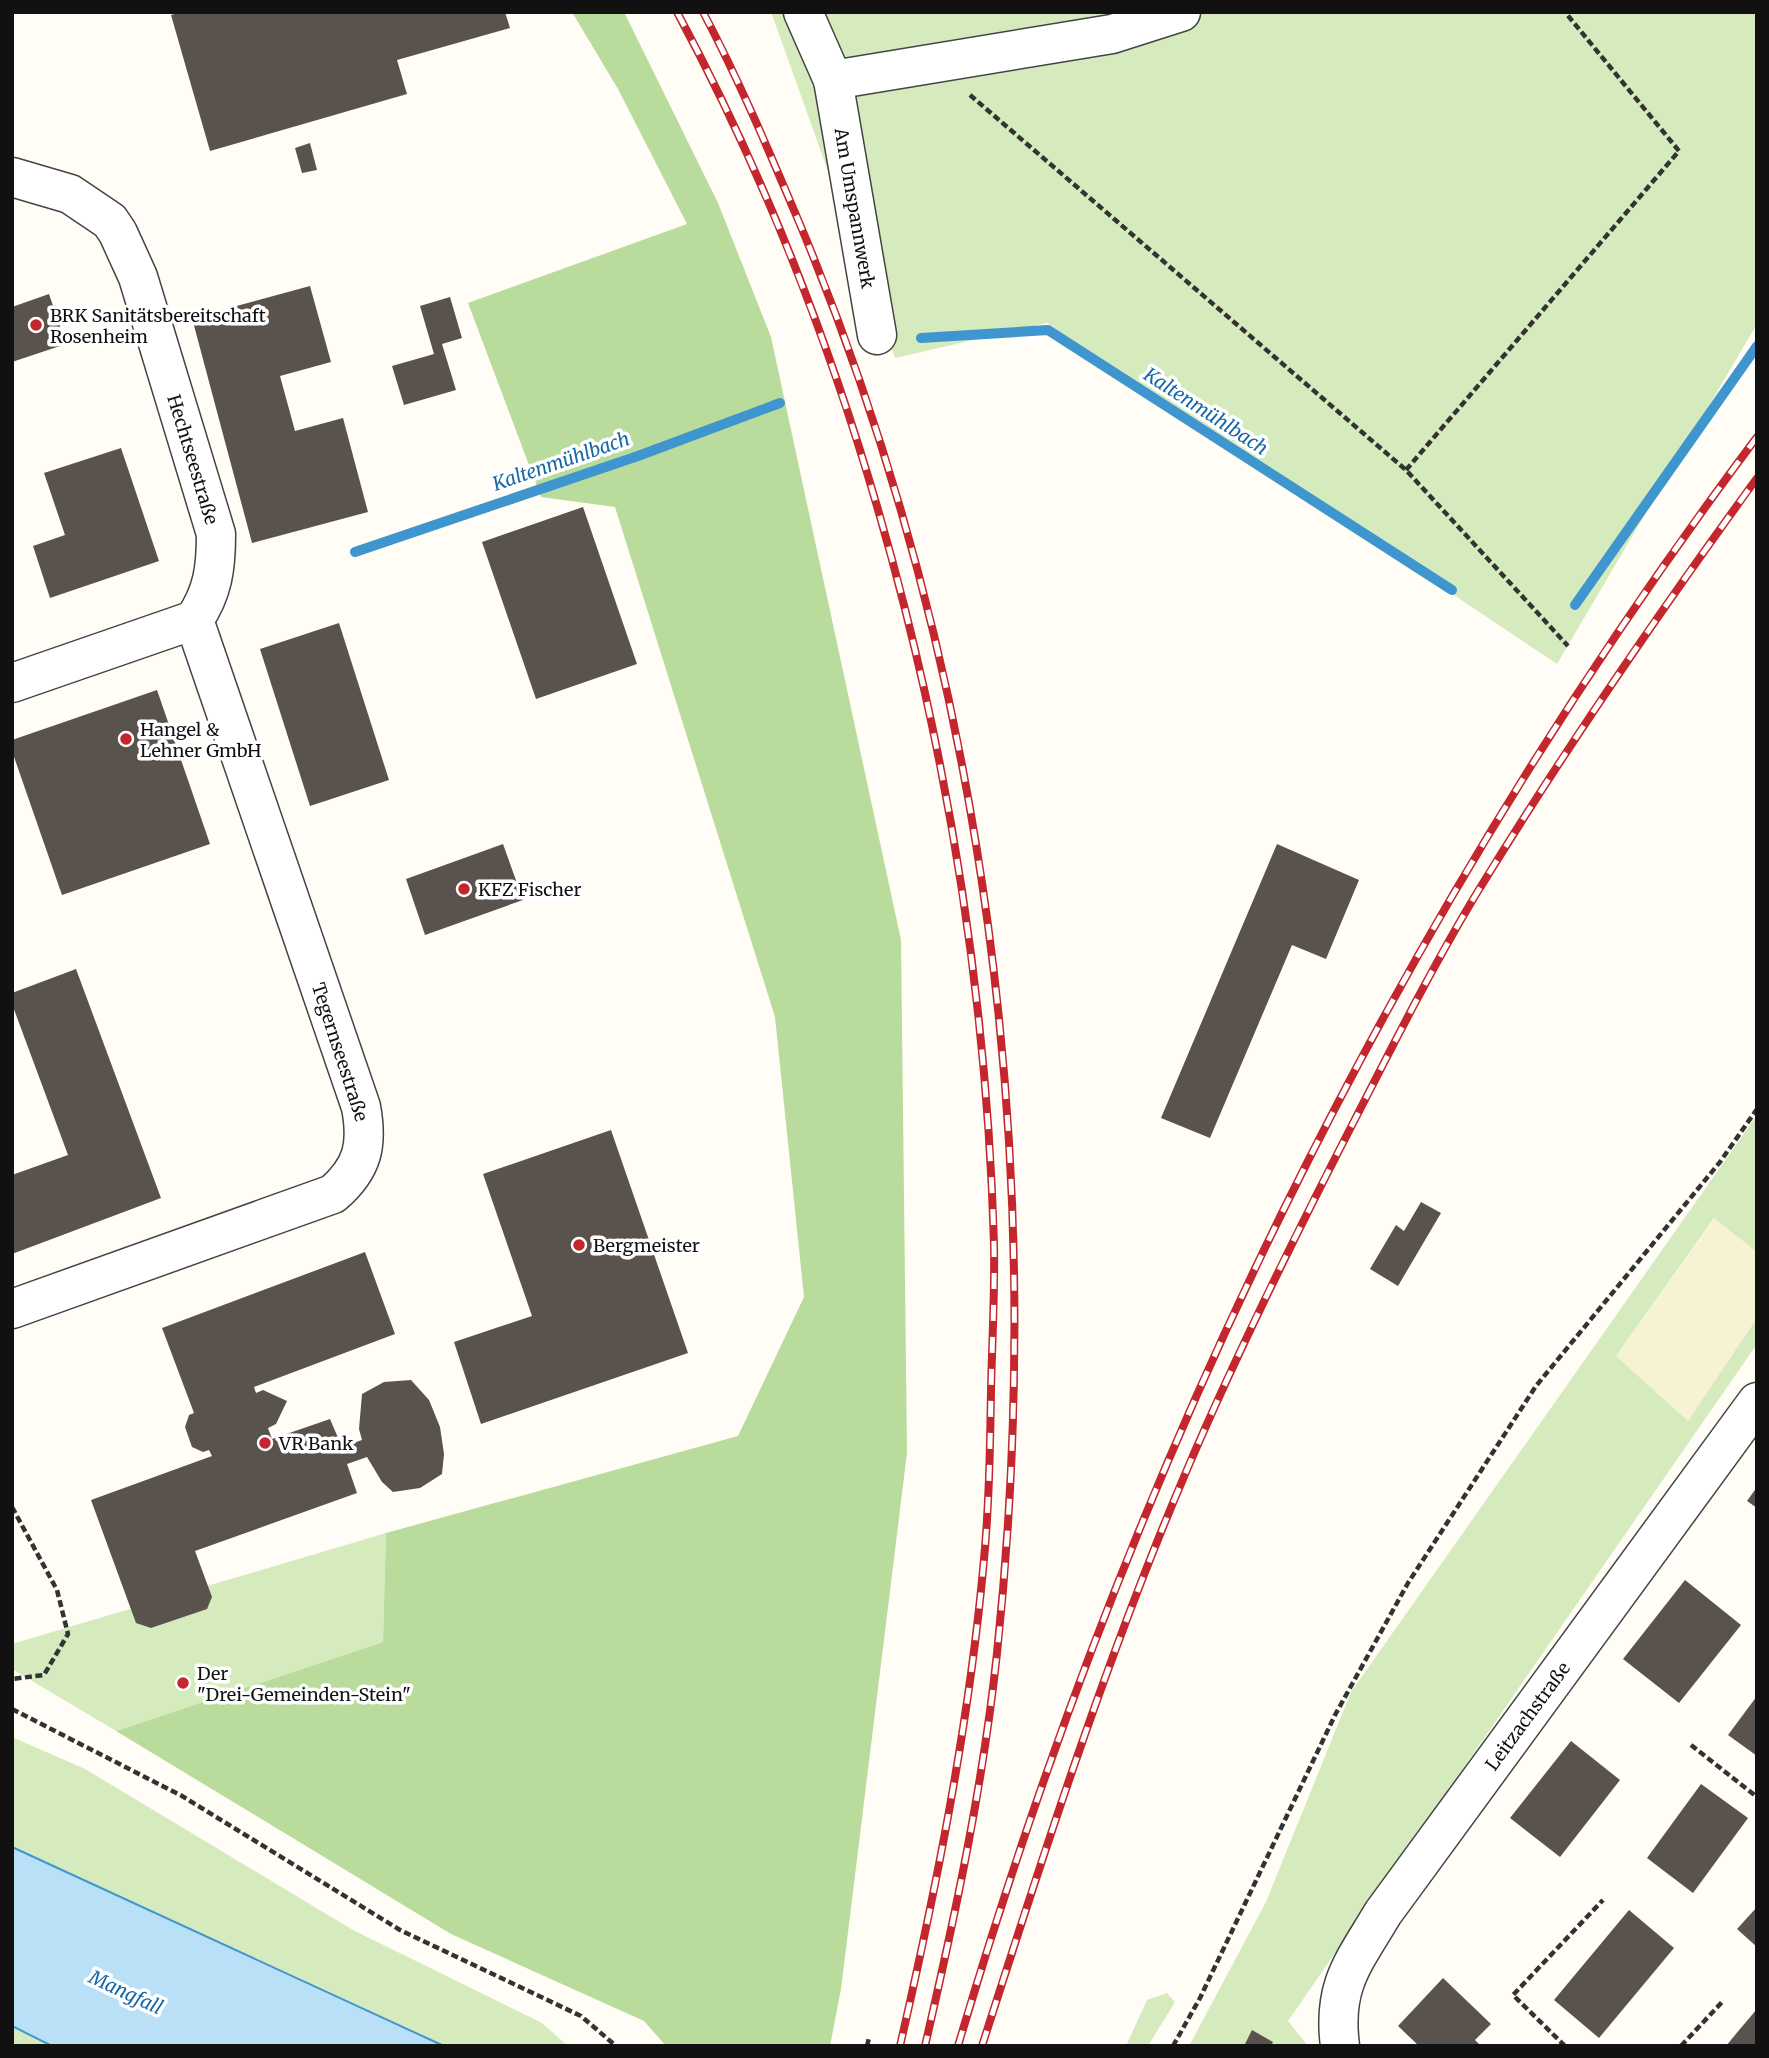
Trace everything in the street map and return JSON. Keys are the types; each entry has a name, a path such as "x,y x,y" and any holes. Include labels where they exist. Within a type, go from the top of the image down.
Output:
{"street":[{"name":"Am Umspannwerk","path":"803,12 833,80 877,335"},
{"path":"833,80 1112,34 1181,12"},
{"name":"Hechtseestraße","path":"12,177 70,194 99,212 118,233 138,277 216,534 214,581 194,620"},
{"path":"12,683 194,620"},
{"name":"Tegernseestraße","path":"12,1309 333,1194 352,1178 362,1156 365,1129 361,1107 194,620"},
{"name":"Leitzachstraße","path":"1340,2046 1336,2017 1343,1980 1383,1913 1757,1402"}],"path":[{"path":"1406,470 1679,151 1564,12"},
{"path":"931,62 1406,470 1568,646"},
{"path":"1173,2046 1200,1998 1335,1715 1408,1583 1536,1386 1720,1162 1757,1109"},
{"path":"12,1507 57,1590 68,1634 44,1675 12,1679"},
{"path":"12,1709 182,1796 400,1930 581,2015 616,2046"},
{"path":"1691,1745 1757,1797"},
{"path":"1565,2046 1513,1995 1603,1900"},
{"path":"1681,2046 1723,2001"},
{"path":"867,2046 869,2038"}],"shaded area":[{"path":"1715,1218 1757,1252 1757,1318 1688,1422 1616,1356"}],"green space":[{"path":"572,12 624,12 718,203 771,337 901,940 907,1453 841,1989 830,2046 666,2046 644,2021 451,1934 116,1731 383,1642 386,1533 738,1436 804,1297 775,1017 615,507 541,497 468,303 687,224 618,89"},
{"path":"771,12 1757,12 1757,324 1557,664 1047,323 895,358"},
{"path":"1757,1115 1757,1252 1714,1218 1616,1356 1688,1421 1757,1318 1757,1344 1288,2021 1308,2046 1189,2046 1266,1902 1351,1692"},
{"path":"386,1533 383,1642 116,1731 12,1669 12,1644"},
{"path":"12,1737 85,1769 353,1930 542,2023 568,2046 444,2046 12,1847"},
{"path":"1167,1993 1175,2002 1148,2046 1126,2046 1147,2000"},
{"path":"12,2026 52,2046 12,2046"}],"water":[{"name":"Mangfall","path":"12,1847 444,2046 52,2046 12,2026"}],"building":[{"path":"182,12 505,12 510,28 397,60 407,94 210,151 171,15"},
{"path":"310,143 317,170 302,173 295,148"},
{"path":"310,286 331,362 280,376 295,431 343,418 368,512 252,543 192,318"},
{"name":"BRK Sanitätsbereitschaft Rosenheim","path":"49,294 66,344 12,362 12,307"},
{"path":"450,297 462,338 442,344 456,390 404,405 392,366 434,354 420,306"},
{"path":"121,448 159,561 50,598 33,546 65,535 44,473"},
{"path":"583,507 637,664 536,699 482,542"},
{"path":"339,623 389,780 310,806 260,649"},
{"path":"157,690 210,844 62,895 12,751 12,740"},
{"name":"KFZ Fischer","path":"503,844 523,900 425,935 406,879"},
{"path":"1277,844 1359,880 1326,959 1292,945 1210,1138 1161,1118"},
{"path":"76,969 161,1198 12,1254 12,1175 68,1155 12,1004 12,993"},
{"name":"Bergmeister","path":"611,1130 688,1353 481,1424 454,1342 532,1316 483,1174"},
{"path":"1421,1202 1441,1213 1398,1286 1370,1269 1396,1225 1404,1231"},
{"name":"VR Bank","path":"365,1252 395,1334 254,1387 256,1393 263,1390 287,1401 276,1424 268,1428 272,1439 330,1419 342,1447 362,1440 359,1429 362,1394 384,1382 411,1380 429,1400 440,1427 444,1454 442,1474 420,1488 393,1492 382,1482 367,1457 347,1464 357,1493 195,1551 212,1597 207,1609 151,1628 136,1623 91,1500 212,1456 209,1450 203,1452 192,1447 185,1427 189,1415 194,1413 162,1328"},
{"path":"1757,1487 1757,1508 1747,1501"},
{"path":"1685,1580 1741,1625 1679,1703 1623,1659"},
{"path":"1757,1696 1757,1756 1728,1735"},
{"path":"1571,1741 1620,1780 1560,1857 1510,1818"},
{"path":"1701,1784 1748,1818 1693,1893 1647,1858"},
{"path":"1757,1907 1757,1947 1737,1929"},
{"path":"1629,1910 1674,1948 1599,2038 1554,2000"},
{"path":"1443,1978 1491,2024 1475,2040 1481,2046 1419,2046 1398,2026"},
{"path":"1757,2009 1757,2046 1726,2046 1740,2029"},
{"path":"1252,2030 1273,2042 1271,2046 1244,2046"}],"waterway":[{"name":"Kaltenmühlbach","path":"921,338 1048,330 1452,590"},
{"path":"1575,605 1757,346"},
{"name":"Kaltenmühlbach","path":"355,552 638,456 780,403"}],"railway":[{"path":"677,12 747,154 808,302 861,454 905,610 941,768 967,927 985,1086 994,1244 990,1458 985,1548 977,1630 960,1750 900,2046"},
{"path":"703,12 765,142 799,222 864,393 917,568 958,745 988,925 1007,1106 1014,1289 1011,1471 997,1653 984,1752 957,1900 925,2046"},
{"path":"958,2046 1027,1830 1104,1618 1190,1410 1286,1206 1390,1006 1503,811 1625,621 1757,437"},
{"path":"982,2046 1053,1828 1157,1542 1205,1428 1328,1171 1442,953 1475,896 1612,684 1757,478"}],"place":[{"name":"BRK Sanitätsbereitschaft Rosenheim","path":"36,325"},
{"name":"Hangel & Lehner GmbH","path":"126,739"},
{"name":"KFZ Fischer","path":"464,889"},
{"name":"Bergmeister","path":"579,1245"},
{"name":"VR Bank","path":"265,1443"},
{"name":"Der \"Drei-Gemeinden-Stein\"","path":"183,1683"}]}
